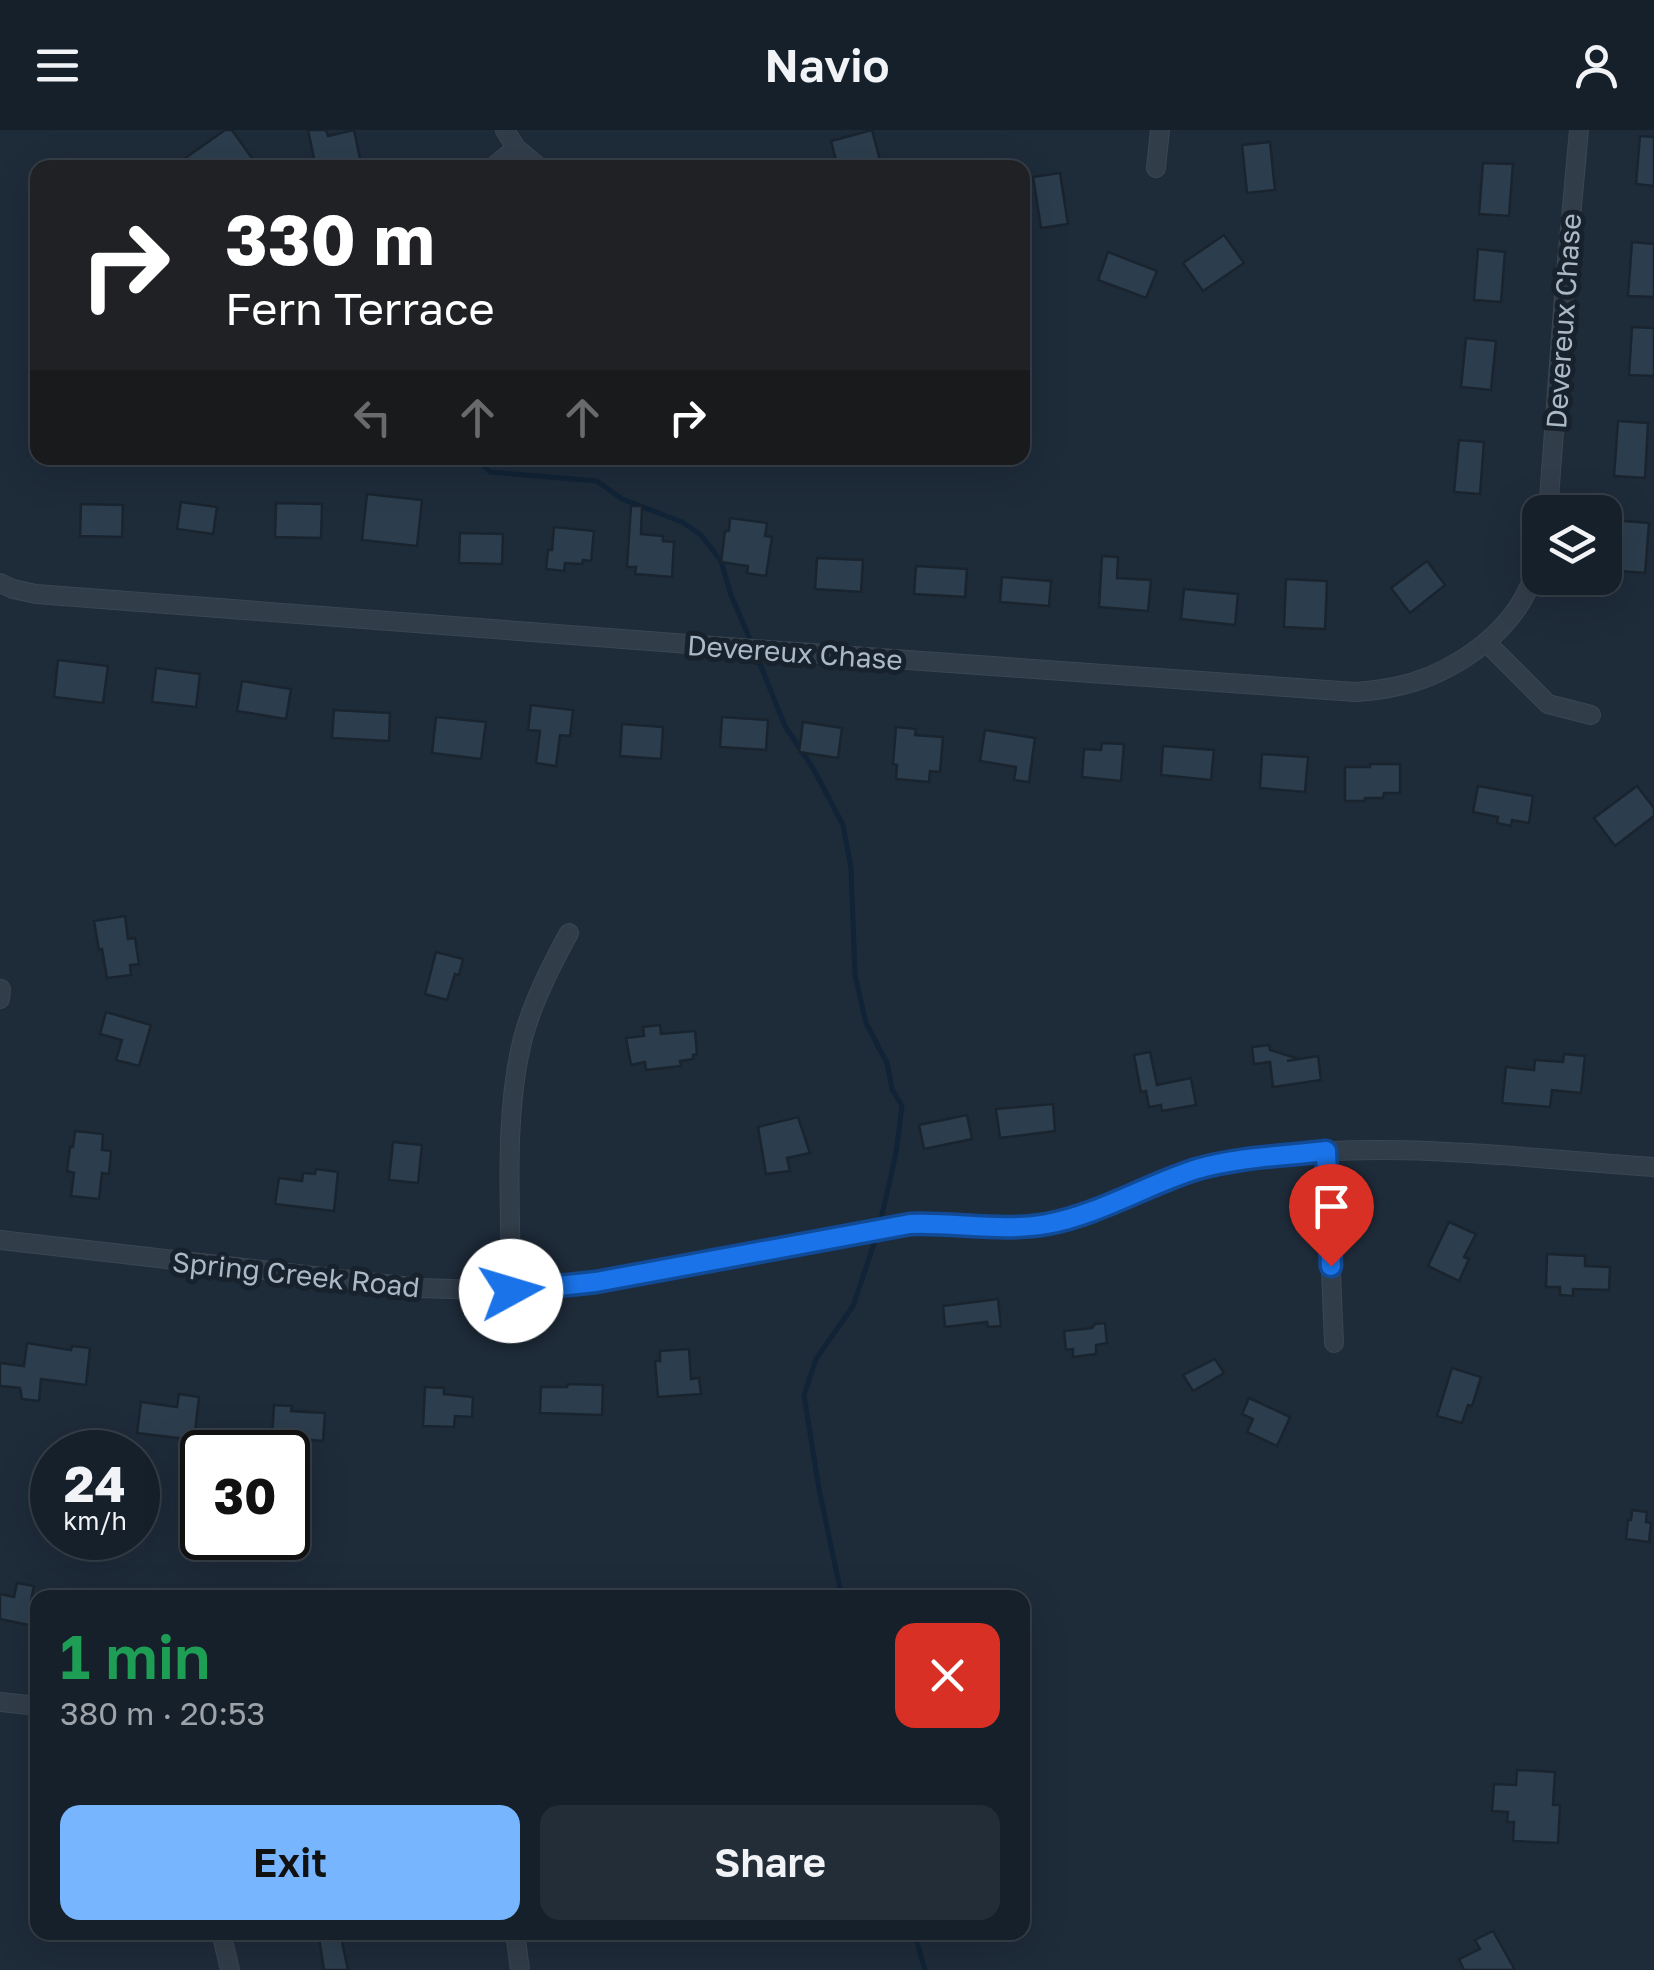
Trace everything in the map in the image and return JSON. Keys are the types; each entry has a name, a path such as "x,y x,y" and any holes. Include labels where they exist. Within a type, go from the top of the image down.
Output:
{"street":[{"path":"505,130 516,148 530,160"},
{"path":"1156,168 1160,130"},
{"name":"Devereux Chase","path":"1549,495 1579,130"},
{"path":"502,160 516,148"},
{"name":"Devereux Chase","path":"0,583 36,594 1355,692 1394,688 1444,670 1502,629 1524,595"},
{"path":"1486,642 1548,704 1591,715"},
{"path":"511,1291 516,1074 536,1001 569,933"},
{"path":"0,999 1,989"},
{"path":"1326,1151 1334,1343"},
{"name":"Spring Creek Road","path":"0,1240 420,1288 511,1291 596,1282 910,1224 1046,1224 1094,1211 1202,1168 1326,1151 1415,1151 1654,1168"},
{"path":"0,1702 30,1705"},
{"path":"223,1940 230,1970"},
{"path":"516,1940 520,1970"}],"building":[{"path":"225,130 232,130 253,160 185,160"},
{"path":"308,130 326,130 328,136 354,130 360,160 314,160"},
{"path":"872,130 880,160 836,160 831,141"},
{"path":"1640,136 1654,137 1654,186 1636,184"},
{"path":"1270,142 1275,190 1247,193 1242,145"},
{"path":"1483,163 1513,164 1509,216 1479,214"},
{"path":"1060,173 1068,224 1041,228 1033,177"},
{"path":"1224,235 1244,263 1203,291 1183,263"},
{"path":"1632,242 1654,244 1654,297 1628,296"},
{"path":"1478,249 1505,252 1501,302 1474,300"},
{"path":"1108,252 1157,271 1146,298 1098,280"},
{"path":"1632,327 1654,328 1654,376 1629,375"},
{"path":"1466,338 1496,341 1491,390 1461,387"},
{"path":"1618,421 1648,423 1645,478 1614,476"},
{"path":"1459,440 1484,442 1480,494 1454,492"},
{"path":"367,494 422,500 417,546 362,540"},
{"path":"181,502 217,507 213,534 177,529"},
{"path":"276,503 322,504 321,538 275,537"},
{"path":"81,504 123,505 122,537 80,536"},
{"path":"631,506 642,506 641,534 663,536 663,541 674,542 672,577 635,574 636,567 627,567"},
{"path":"730,518 767,523 765,536 772,537 766,576 747,573 748,566 721,562"},
{"path":"1622,521 1649,523 1645,573 1622,571"},
{"path":"554,527 594,531 591,561 565,563 564,571 546,569"},
{"path":"460,533 503,534 502,564 459,563"},
{"path":"1102,556 1118,557 1117,578 1151,580 1148,611 1099,607"},
{"path":"817,558 863,560 861,592 815,589"},
{"path":"1427,561 1445,585 1410,613 1391,588"},
{"path":"916,566 967,569 965,597 914,594"},
{"path":"1002,577 1051,581 1049,606 1000,602"},
{"path":"1286,579 1327,581 1325,629 1284,627"},
{"path":"1184,589 1238,594 1235,625 1181,619"},
{"path":"58,660 108,666 103,703 54,697"},
{"path":"156,668 200,674 196,707 152,702"},
{"path":"242,681 291,689 286,719 237,711"},
{"path":"531,705 573,710 570,736 560,735 556,766 536,763 540,731 528,730"},
{"path":"334,710 390,713 389,741 332,738"},
{"path":"436,717 486,722 481,759 432,753"},
{"path":"722,717 768,720 766,750 720,747"},
{"path":"803,722 842,728 838,758 799,752"},
{"path":"622,724 663,727 661,759 620,756"},
{"path":"896,727 916,729 915,735 943,737 940,772 930,771 929,782 896,779"},
{"path":"985,730 1035,738 1029,782 1014,780 1016,767 980,761"},
{"path":"1102,743 1124,744 1121,781 1082,777 1084,749 1101,750"},
{"path":"1163,746 1214,750 1211,780 1161,775"},
{"path":"1262,754 1308,757 1305,792 1260,788"},
{"path":"1400,764 1400,793 1345,801 1345,767"},
{"path":"1478,786 1533,796 1529,823 1512,820 1511,826 1497,823 1498,817 1473,812"},
{"path":"1637,786 1654,808 1654,816 1615,846 1594,818"},
{"path":"125,916 128,939 135,938 139,964 130,965 131,975 107,978 94,921"},
{"path":"436,952 463,959 447,1000 425,994"},
{"path":"106,1012 151,1025 139,1066 116,1060 122,1040 100,1034"},
{"path":"660,1025 661,1034 695,1031 697,1054 693,1059 680,1061 681,1066 646,1070 645,1062 631,1065 626,1038 644,1036 643,1027"},
{"path":"1269,1045 1270,1050 1299,1059 1287,1061 1318,1056 1321,1080 1273,1087 1270,1062 1254,1064 1252,1047"},
{"path":"1150,1052 1157,1085 1191,1078 1196,1105 1162,1111 1161,1105 1149,1107 1146,1091 1141,1092 1134,1055"},
{"path":"1564,1054 1585,1056 1581,1093 1552,1090 1550,1107 1502,1103 1506,1067 1534,1070 1535,1060 1563,1062"},
{"path":"1053,1104 1055,1131 1000,1138 996,1109"},
{"path":"967,1115 972,1139 924,1149 919,1125"},
{"path":"798,1117 810,1153 787,1158 790,1171 766,1174 758,1127"},
{"path":"75,1131 103,1134 102,1150 111,1151 109,1174 102,1173 99,1199 71,1196 74,1173 67,1171"},
{"path":"393,1142 422,1145 418,1183 389,1180"},
{"path":"316,1169 338,1172 334,1211 275,1204 279,1178 302,1181 303,1173 315,1174"},
{"path":"1449,1222 1476,1234 1464,1257 1469,1259 1459,1281 1428,1266"},
{"path":"1547,1254 1585,1256 1585,1266 1610,1267 1609,1290 1573,1289 1573,1296 1560,1295 1560,1287 1546,1287"},
{"path":"998,1299 1001,1326 988,1327 987,1322 945,1327 943,1306"},
{"path":"1105,1323 1107,1343 1096,1345 1096,1354 1073,1357 1073,1349 1066,1350 1064,1331"},
{"path":"27,1343 71,1350 72,1346 90,1348 86,1385 41,1379 39,1401 22,1399 20,1388 0,1386 0,1363 24,1366"},
{"path":"689,1349 691,1379 699,1378 701,1394 658,1397 655,1361 660,1361 660,1351"},
{"path":"1215,1359 1224,1373 1193,1391 1183,1375"},
{"path":"1452,1368 1481,1377 1462,1423 1437,1416"},
{"path":"603,1385 602,1415 540,1413 541,1387"},
{"path":"425,1387 473,1397 472,1417 455,1416 454,1427 423,1426"},
{"path":"179,1394 199,1397 195,1430 180,1430 180,1438 160,1436 160,1430 137,1430 141,1402 177,1407"},
{"path":"1249,1398 1290,1417 1277,1446 1247,1432 1253,1419 1242,1414"},
{"path":"274,1405 292,1406 291,1411 325,1413 323,1441 310,1440 310,1430 272,1430"},
{"path":"1632,1510 1647,1512 1646,1522 1651,1523 1649,1542 1626,1539"},
{"path":"17,1583 34,1586 30,1590 30,1625 0,1619 0,1594 14,1597"},
{"path":"1517,1770 1555,1772 1553,1805 1560,1805 1558,1843 1513,1841 1514,1822 1507,1822 1508,1812 1492,1811 1494,1784 1516,1785"},
{"path":"1493,1931 1515,1970 1464,1970 1459,1959 1480,1949 1475,1940"},
{"path":"319,1940 342,1940 348,1970 324,1970"}],"waterway":[{"path":"483,465 490,472 597,481 622,499 682,522 701,535 721,561 752,644"},
{"path":"756,654 785,726 843,825 851,868 855,975 866,1023 887,1063 892,1089 902,1106 880,1224"},
{"path":"840,1590 804,1395 816,1359 853,1306 877,1235"},
{"path":"916,1940 925,1970"}],"route":[{"path":"511,1291 596,1282 910,1224 1046,1224 1094,1211 1202,1168 1326,1151 1331,1266"}]}
